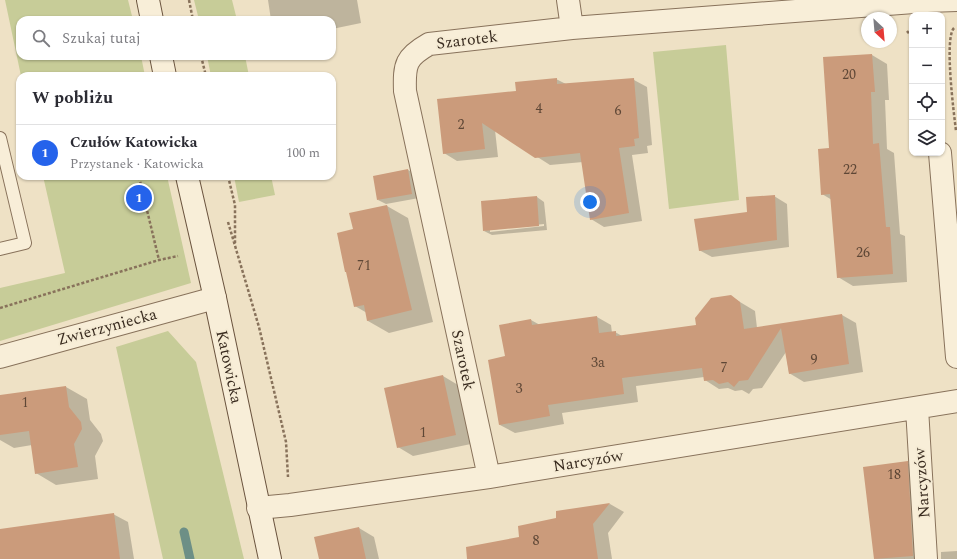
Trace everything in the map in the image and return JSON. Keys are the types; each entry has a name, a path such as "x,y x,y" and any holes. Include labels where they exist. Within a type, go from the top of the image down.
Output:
{"street":[{"path":"148,0 151,16"},
{"path":"568,0 572,28"},
{"name":"Szarotek","path":"489,477 405,91 404,75 408,61 416,52 429,44 572,28 928,5 957,0"},
{"path":"161,60 164,72"},
{"path":"940,156 957,357"},
{"name":"Katowicka","path":"188,180 215,298 258,508 270,559"},
{"name":"Zwierzyniecka","path":"0,357 215,298"},
{"name":"Narcyzów","path":"258,508 298,504 489,477 957,401"},
{"name":"Narcyzów","path":"917,408 926,559"}],"lane":[{"path":"0,138 25,243 0,249"}],"path":[{"path":"189,0 192,16"},
{"path":"956,134 949,47 951,30 957,24"},
{"path":"202,60 205,72"},
{"path":"139,180 158,260"},
{"path":"229,180 235,205 235,245 259,327 286,442 288,478 294,479"},
{"path":"0,308 158,260 235,245"}],"green space":[{"path":"5,0 128,0 132,16 16,16 16,52"},
{"path":"194,0 232,0 236,16 198,16"},
{"path":"726,45 739,200 669,209 653,52"},
{"path":"18,60 142,60 144,72 20,72"},
{"path":"208,60 246,60 248,72 210,72"},
{"path":"44,180 168,180 191,283 0,341 0,288 65,273"},
{"path":"235,180 272,180 275,195 239,202"},
{"path":"168,331 196,362 244,559 163,559 116,347"}],"building":[{"path":"872,54 875,92 871,92 873,144 879,143 886,227 890,227 893,274 837,278 830,194 821,195 818,149 829,148 823,57"},
{"path":"557,78 557,84 634,78 639,138 634,139 635,146 619,148 629,213 590,220 580,153 535,158 482,123 485,149 443,154 437,99 516,91 515,82"},
{"path":"408,169 412,194 377,200 373,176"},
{"path":"775,195 777,240 699,251 694,219 747,212 746,197"},
{"path":"537,196 539,226 483,231 481,201"},
{"path":"387,205 412,310 367,321 364,305 354,307 337,233 353,229 349,213"},
{"path":"731,295 740,302 744,329 842,314 849,364 789,374 781,328 748,380 739,381 734,387 728,382 719,384 713,380 704,381 702,368 622,378 624,394 548,405 550,416 499,425 488,360 505,356 499,325 531,319 532,325 597,316 599,333 616,331 616,336 696,325 695,318 711,298"},
{"path":"443,375 456,435 397,448 384,388"},
{"path":"66,386 69,407 81,422 82,429 74,444 78,467 35,474 29,431 0,435 0,395"},
{"path":"908,461 913,556 874,559 863,467"},
{"path":"610,503 593,524 598,559 467,559 466,547 519,537 518,526 556,518 556,511"},
{"path":"114,513 120,559 0,559 0,529"},
{"path":"359,527 366,559 319,559 314,537"}],"waterway":[{"path":"184,532 190,559"}],"place":[{"name":"Czułów Katowicka","path":"139,198"}]}
